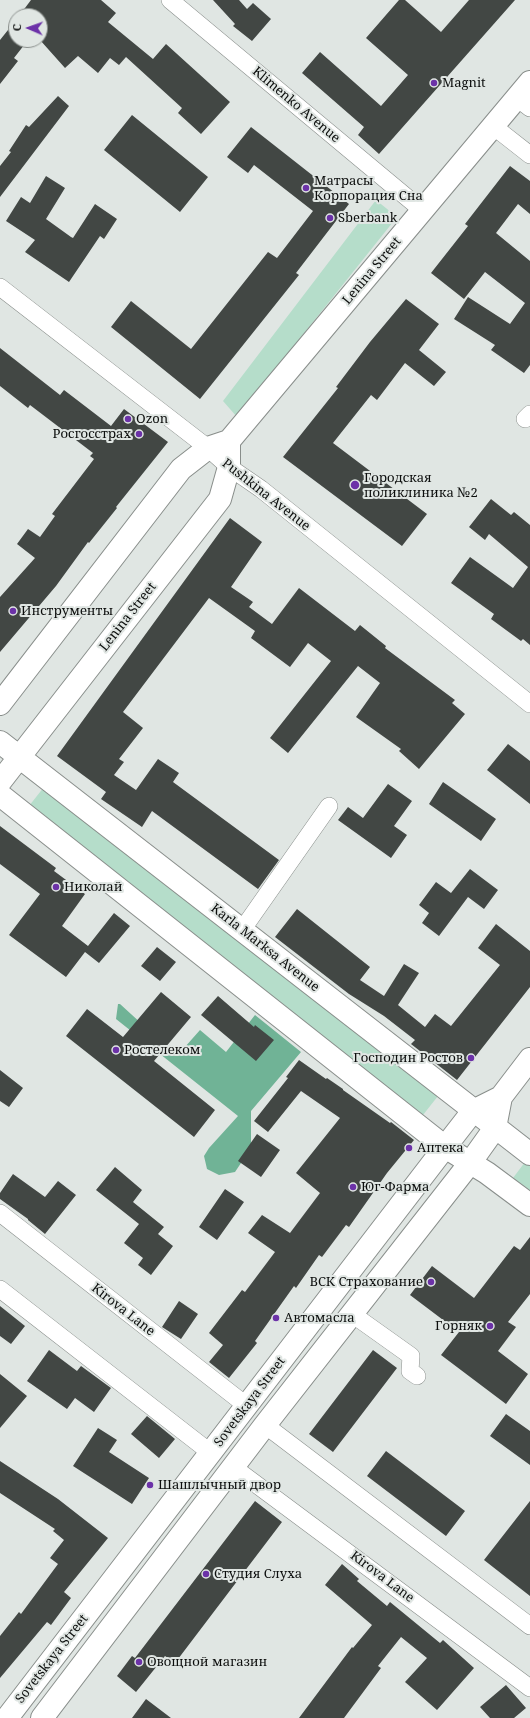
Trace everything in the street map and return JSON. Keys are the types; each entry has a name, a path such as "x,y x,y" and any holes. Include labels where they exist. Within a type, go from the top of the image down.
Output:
{"main road":[{"name":"Lenina Street","path":"0,782 220,499 229,467 229,441 493,126 526,96"},
{"path":"0,704 181,469 208,448 229,441"},
{"name":"Karla Marksa Avenue","path":"0,742 530,1154"},
{"path":"0,796 445,1147 530,1205"},
{"name":"Sovetskaya Street","path":"10,1711 211,1453 473,1111 501,1097 530,1060"},
{"name":"Sovetskaya Street","path":"42,1718 265,1425 470,1163 495,1128 501,1097"}],"street":[{"name":"Klimenko Avenue","path":"170,0 422,210"},
{"path":"493,126 530,155"},
{"name":"Pushkina Avenue","path":"0,287 208,448 229,467 261,489 530,704"},
{"path":"242,930 329,806"},
{"name":"Kirova Lane","path":"0,1213 246,1406"},
{"path":"0,1289 211,1453"},
{"path":"352,1314 411,1356 410,1371 417,1376"},
{"path":"265,1425 530,1626"},
{"name":"Kirova Lane","path":"233,1467 530,1688"}],"green space":[{"path":"376,200 397,217 237,417 223,401"},
{"path":"44,787 438,1096 423,1115 29,806"},
{"path":"118,1004 120,1004 177,1056 200,1030 226,1052 255,1015 301,1052 251,1111 251,1148 235,1172 219,1175 207,1169 204,1156 209,1148 238,1116 116,1019"},
{"path":"525,1162 530,1166 530,1191 513,1178"}],"building":[{"path":"31,0 101,0 116,13 108,22 153,59 166,44 230,102 201,134 178,113 182,108 126,57 119,65 110,58 98,73 78,56 65,68 47,48 48,8 25,8"},
{"path":"213,0 239,0 247,9 253,3 271,19 252,41 233,26 235,24"},
{"path":"399,0 405,0 441,32 469,0 515,0 379,154 358,135 364,127 302,73 320,52 381,106 408,75 366,38"},
{"path":"8,30 8,48 22,48 14,58 18,61 0,84 0,40"},
{"path":"58,96 69,106 0,197 0,166 11,152 9,151 26,125 29,127"},
{"path":"132,115 208,177 180,212 104,150"},
{"path":"251,127 349,204 296,273 299,275 200,399 111,327 131,301 191,349 268,252 277,258 313,211 254,165 248,173 227,157"},
{"path":"510,166 530,181 530,214 518,204 496,233 530,261 530,365 524,373 491,350 495,345 454,319 468,297 510,324 525,303 485,272 464,299 431,273 468,226 465,224"},
{"path":"46,176 65,188 46,219 71,237 73,238 95,204 117,219 104,239 100,236 69,282 25,252 35,240 6,221 21,197 30,203"},
{"path":"406,299 439,324 419,350 446,372 434,386 405,363 377,400 371,395 333,443 427,514 402,546 283,457 338,388 336,387 370,342"},
{"path":"0,348 60,395 64,390 111,426 124,409 168,442 89,543 88,542 56,586 0,652 0,597 35,558 17,544 28,529 40,537 55,516 52,514 94,459 90,456 93,453 30,405 28,408 0,386"},
{"path":"491,499 511,515 514,512 530,525 530,645 523,639 521,641 491,619 494,614 451,583 470,557 513,588 528,567 489,534 485,540 469,527"},
{"path":"230,518 262,542 231,587 253,602 249,607 272,624 299,588 355,631 360,625 386,646 385,648 455,700 452,703 465,714 419,769 399,751 401,749 356,717 380,683 358,666 288,753 270,738 331,661 308,643 290,667 251,638 255,631 209,598 123,712 143,728 119,759 124,762 114,775 136,790 158,759 179,773 173,782 279,860 258,889 152,811 142,827 101,799 106,792 57,756"},
{"path":"508,744 530,761 530,804 487,770"},
{"path":"443,782 496,819 481,841 429,804"},
{"path":"388,784 412,801 394,826 407,835 391,858 338,820 348,807 363,818"},
{"path":"0,826 56,868 54,871 85,894 62,926 88,946 114,913 130,926 99,963 85,952 66,977 9,935 40,894 0,864"},
{"path":"470,869 498,890 484,909 468,897 439,936 422,923 429,913 419,905 436,882 451,893"},
{"path":"297,909 370,967 360,980 384,996 404,964 419,973 398,1005 425,1027 435,1014 451,1026 500,965 478,948 496,924 530,951 530,987 457,1080 411,1044 415,1040 384,1016 349,994 275,937"},
{"path":"157,947 176,962 160,981 141,966"},
{"path":"161,992 191,1017 154,1061 215,1110 194,1137 66,1036 87,1009 123,1037"},
{"path":"218,996 254,1027 255,1025 274,1040 256,1061 201,1015"},
{"path":"299,1060 343,1089 390,1123 391,1122 414,1140 387,1173 349,1227 346,1225 322,1257 319,1255 296,1288 294,1286 255,1341 257,1343 229,1378 209,1362 223,1345 209,1333 242,1290 245,1292 275,1252 248,1233 262,1215 290,1233 320,1193 296,1173 340,1118 301,1091 268,1132 254,1121 288,1078 286,1077"},
{"path":"0,1070 23,1088 9,1107 0,1101"},
{"path":"257,1134 280,1150 261,1177 238,1161"},
{"path":"115,1167 142,1190 133,1202 164,1227 158,1234 173,1246 151,1275 138,1265 143,1258 124,1243 139,1224 96,1190"},
{"path":"13,1174 45,1197 58,1181 76,1195 45,1234 28,1219 0,1199 0,1193"},
{"path":"225,1189 244,1202 217,1240 199,1227"},
{"path":"530,1237 530,1294 508,1322 516,1327 498,1351 528,1374 506,1404 441,1355 459,1332 410,1295 432,1266 474,1298 514,1246 520,1250"},
{"path":"179,1301 198,1314 181,1339 162,1327"},
{"path":"0,1306 25,1326 11,1344 0,1336"},
{"path":"49,1350 77,1371 81,1366 111,1388 94,1412 75,1398 67,1409 27,1381"},
{"path":"373,1350 397,1368 333,1452 309,1434"},
{"path":"0,1374 27,1396 0,1428"},
{"path":"506,1414 530,1431 530,1465 490,1436"},
{"path":"147,1416 175,1439 159,1458 131,1434"},
{"path":"98,1428 117,1440 109,1452 149,1478 132,1504 73,1466"},
{"path":"386,1451 465,1511 446,1536 367,1476"},
{"path":"0,1461 58,1499 108,1538 64,1592 71,1598 51,1625 47,1622 0,1678 0,1636 19,1612 21,1614 58,1564 50,1558 64,1540 53,1531 55,1529 0,1493"},
{"path":"255,1501 282,1522 175,1663 165,1656 136,1692 117,1676 132,1656 135,1658"},
{"path":"530,1501 530,1596 484,1560"},
{"path":"342,1564 359,1579 357,1581 387,1606 390,1602 440,1643 443,1640 474,1668 437,1710 405,1682 427,1658 401,1637 378,1666 381,1668 344,1718 299,1718 352,1647 353,1648 372,1625 325,1585"},
{"path":"506,1685 526,1708 514,1718 490,1718 480,1707"},
{"path":"146,1699 171,1718 132,1718"}],"place":[{"name":"Magnit","path":"434,83"},
{"name":"Матрасы Корпорация Сна","path":"306,188"},
{"name":"Sberbank","path":"330,218"},
{"name":"Ozon","path":"128,419"},
{"name":"Росгосстрах","path":"139,434"},
{"name":"Городская поликлиника №2","path":"355,485"},
{"name":"Инструменты","path":"13,611"},
{"name":"Николай","path":"56,887"},
{"name":"Ростелеком","path":"116,1050"},
{"name":"Господин Ростов","path":"471,1058"},
{"name":"Аптека","path":"409,1148"},
{"name":"Юг-Фарма","path":"353,1187"},
{"name":"ВСК Страхование","path":"431,1282"},
{"name":"Автомасла","path":"276,1318"},
{"name":"Горняк","path":"490,1326"},
{"name":"Шашлычный двор","path":"150,1485"},
{"name":"Студия Слуха","path":"206,1574"},
{"name":"Овощной магазин","path":"139,1662"}]}
